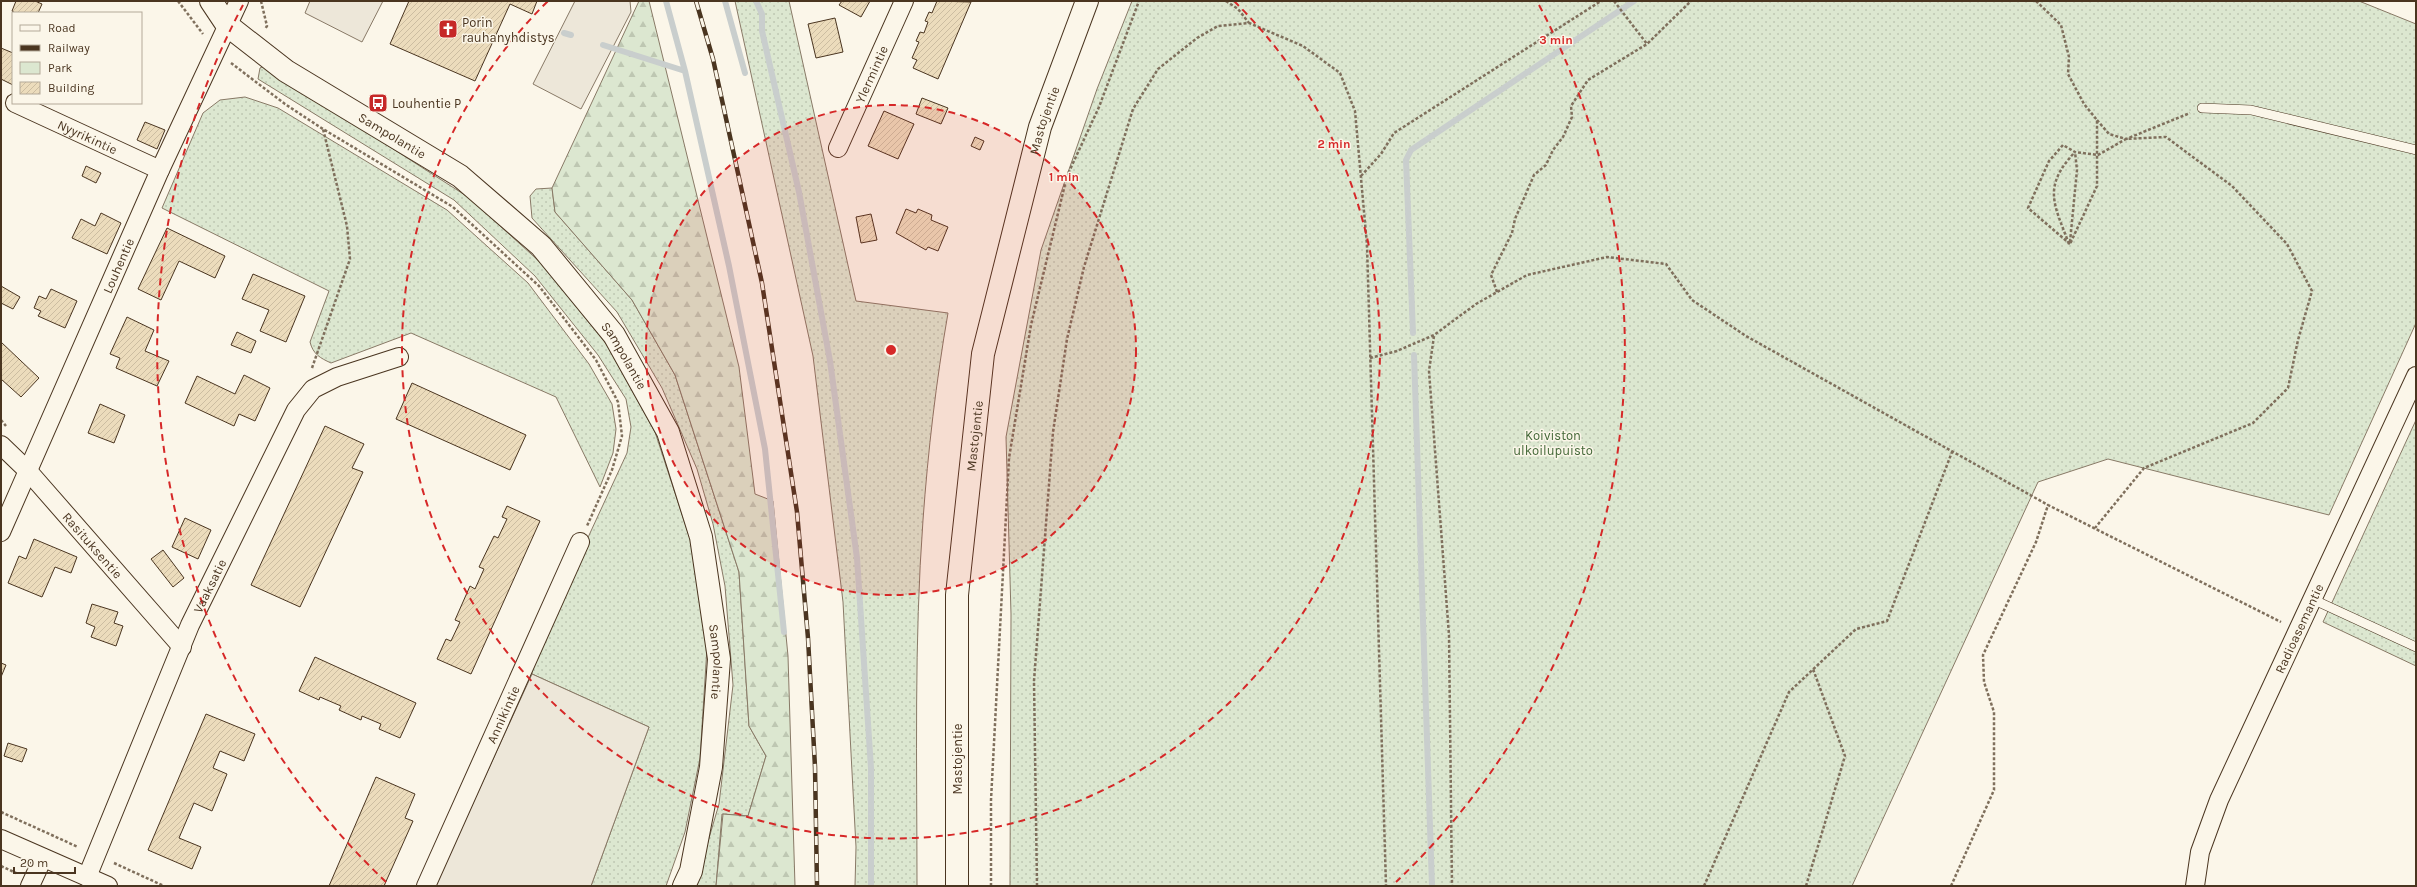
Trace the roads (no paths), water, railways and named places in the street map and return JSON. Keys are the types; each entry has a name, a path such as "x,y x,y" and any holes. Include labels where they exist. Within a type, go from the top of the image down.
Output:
{"street":[{"name":"Sampolantie","path":"210,1 227,25 286,71 460,176 541,246 614,335 668,432 701,537 720,659 711,767 691,871 684,886"},
{"name":"Louhentie","path":"1,532 160,170 239,1"},
{"name":"Ylermintie","path":"838,148 904,1"},
{"name":"Mastojentie","path":"958,886 957,595 983,354 1040,127 1087,1"},
{"name":"Nyyrikintie","path":"1,97 12,102"},
{"name":"Nyyrikintie","path":"16,104 160,170"},
{"name":"Vaaksatie","path":"86,876 190,625 296,410 313,388 337,377 399,357"},
{"name":"Radioasemantie","path":"2195,886 2200,852 2218,800 2416,376"},
{"name":"Rasituksentie","path":"1,445 28,471 182,647"},
{"name":"Annikintie","path":"426,886 580,542"},
{"path":"1,839 108,886"},
{"path":"30,886 43,858"}],"lane":[{"path":"2202,108 2251,110 2416,150"},
{"path":"2312,599 2416,647"}],"waterway":[{"path":"666,1 685,71 729,266 765,449 784,632"},
{"path":"725,1 745,73"},
{"path":"756,1 762,14 762,31 799,192 830,361 857,558 871,768 871,886"},
{"path":"1413,333 1406,160 1411,150 1634,1"},
{"path":"564,33 571,35"},
{"path":"603,45 685,71"},
{"path":"1414,355 1432,886"}],"railway":[{"path":"696,1 713,59 762,283 797,512 808,638 815,767 817,886"}],"place":[{"name":"Porin rauhanyhdistys","path":"448,29"},
{"name":"Louhentie P","path":"378,103"}],"park label":[{"name":"Koiviston ulkoilupuisto","path":"1553,442"}]}
